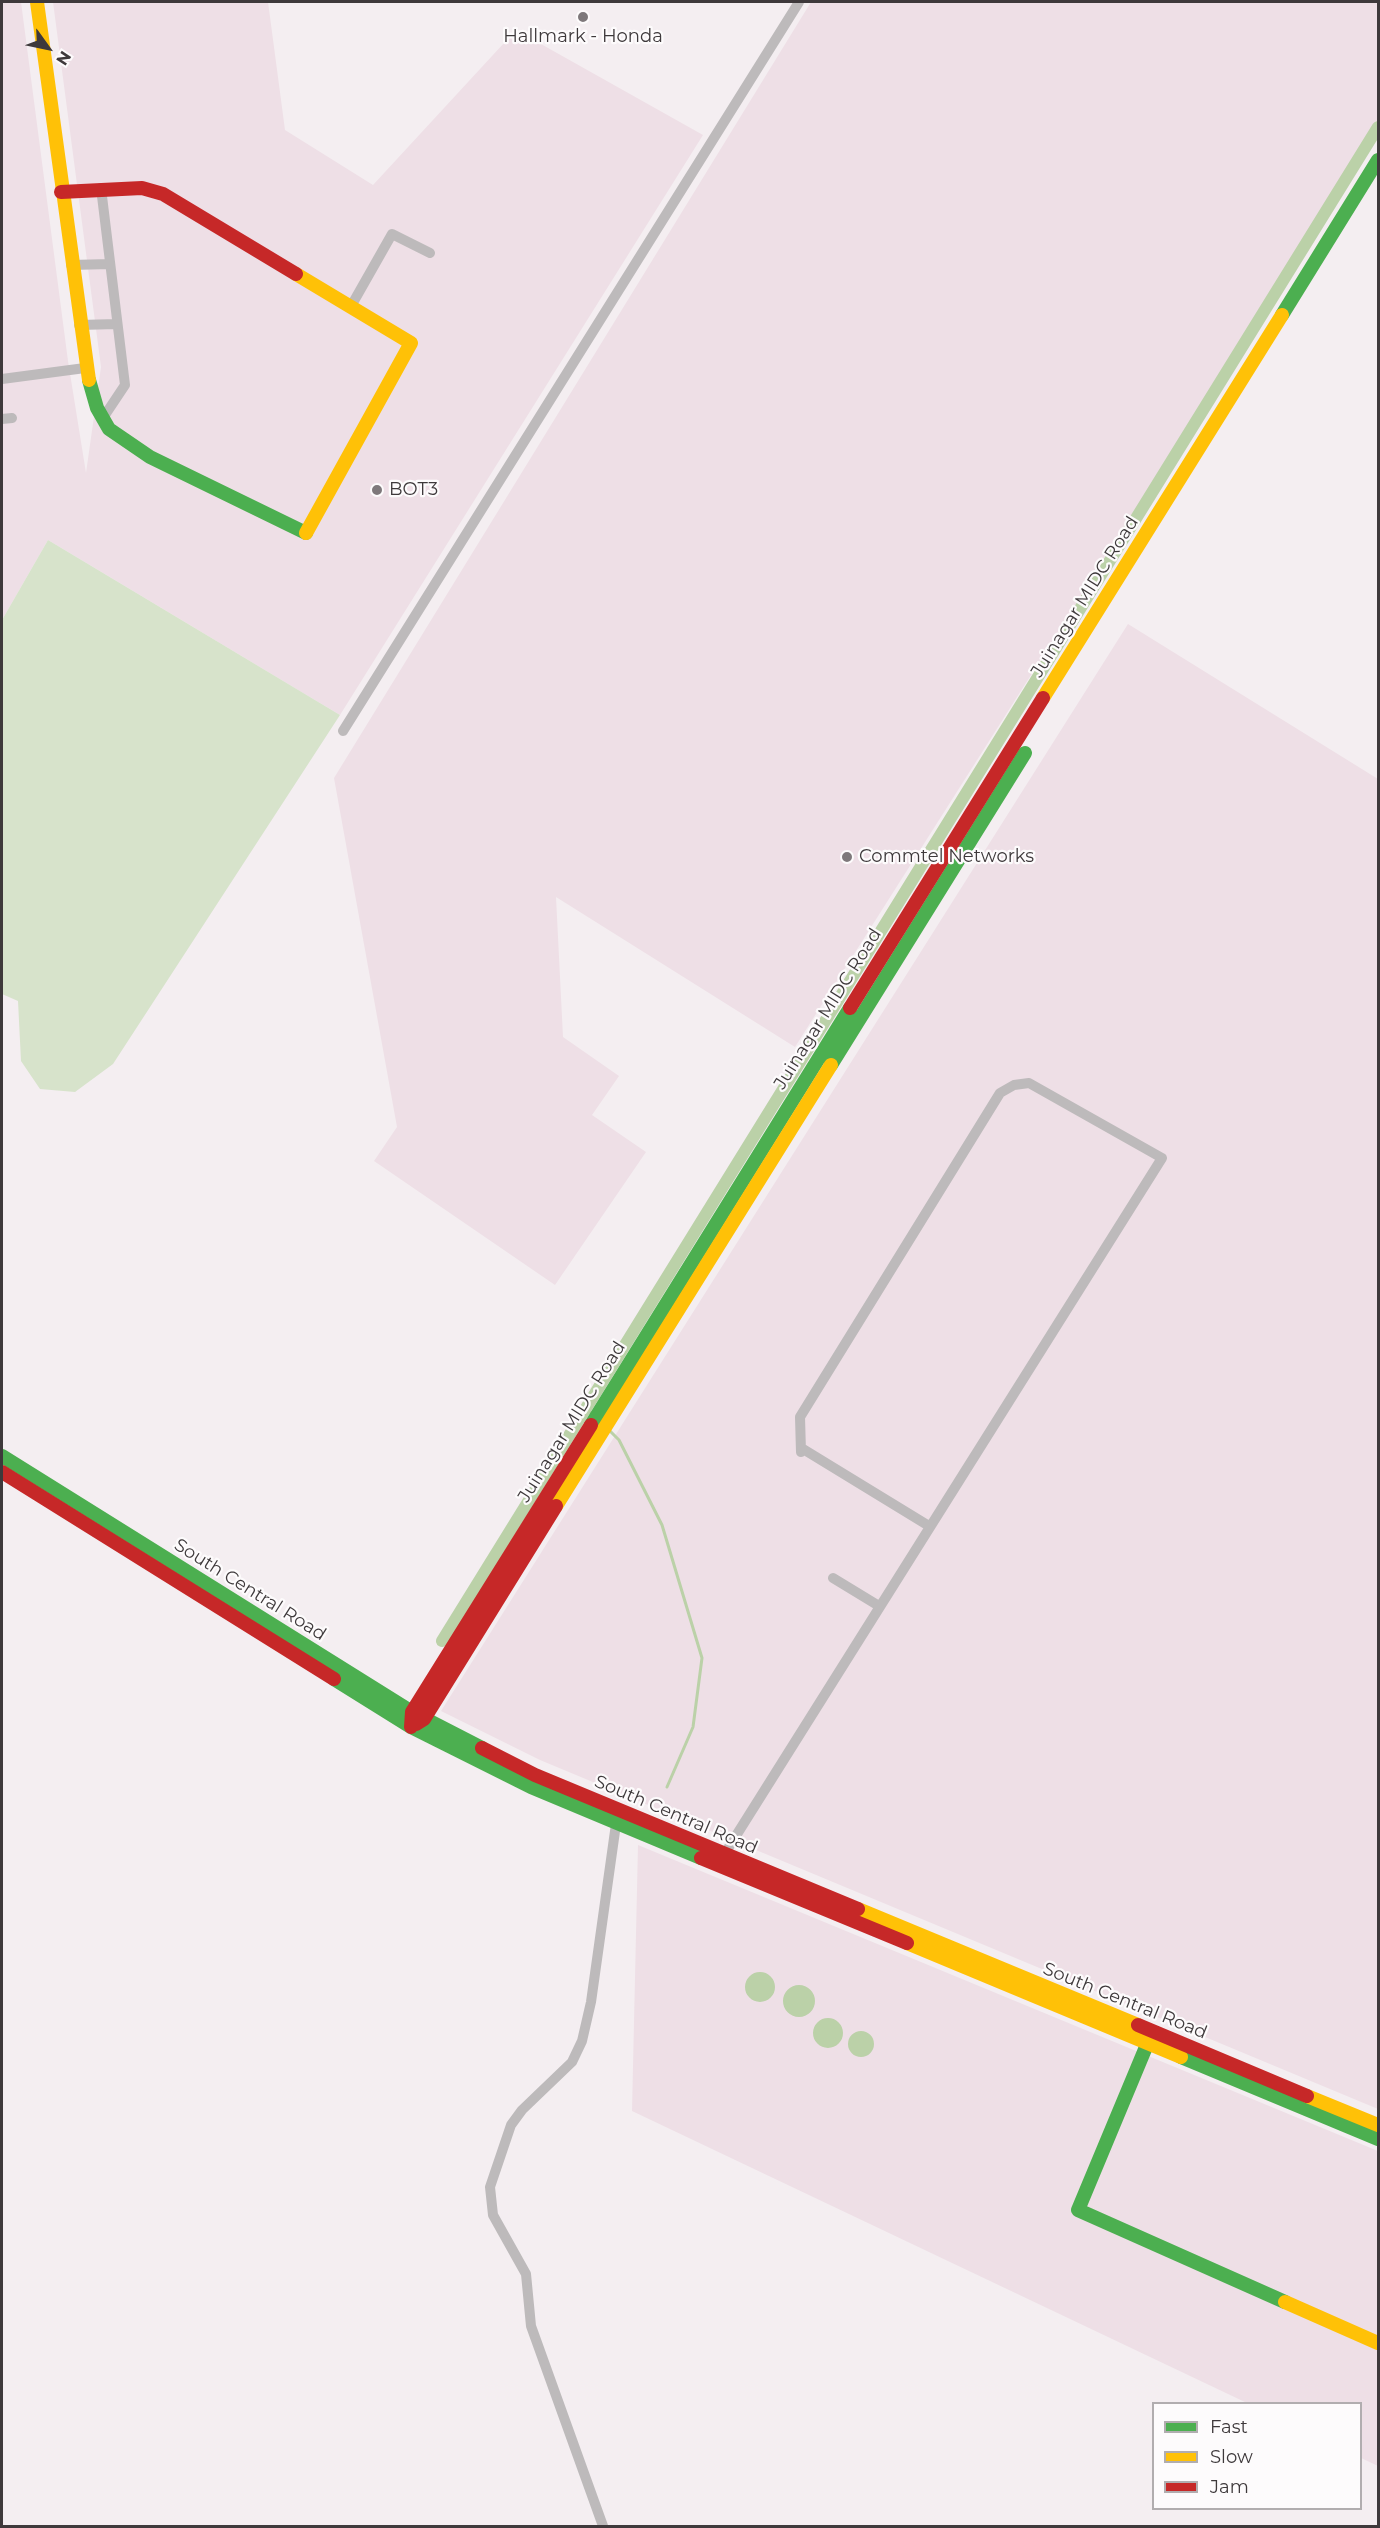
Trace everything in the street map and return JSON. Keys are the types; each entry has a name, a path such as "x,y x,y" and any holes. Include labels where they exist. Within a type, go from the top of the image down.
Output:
{"street":[{"path":"37,2 85,368 103,418 109,429 150,457 305,534 411,343 164,194 142,188 101,188 62,192"},
{"path":"343,731 799,2"},
{"name":"Juinagar MIDC Road","path":"595,1431 609,1422 1378,159"},
{"path":"101,188 125,385 103,418"},
{"path":"350,308 392,234 430,253"},
{"path":"71,265 110,264"},
{"path":"79,325 117,324"},
{"path":"2,379 85,368"},
{"name":"Juinagar MIDC Road","path":"411,1727 595,1431 600,1411 947,865 1025,753"},
{"path":"721,1859 1162,1158 1029,1083 1014,1085 1000,1093 800,1417 801,1452 803,1449 929,1526"},
{"name":"South Central Road","path":"2,1456 418,1716 617,1816"},
{"name":"South Central Road","path":"2,1472 411,1727 531,1787 617,1816 1150,2037 1378,2125"},
{"path":"833,1578 879,1606"},
{"path":"603,2526 531,2326 526,2274 493,2215 490,2187 512,2125 522,2110 572,2062 582,2041 591,2002 617,1816"},
{"path":"1150,2037 1078,2210 1378,2343"},
{"name":"South Central Road","path":"1150,2037 1378,2139"}],"shaded area":[{"path":"2,2 21,2 68,361 86,473 101,367 53,2 268,2 285,130 373,185 516,30 703,135 340,715 48,540 2,620"},
{"path":"811,2 1378,2 1378,128 795,1047 556,897 563,1037 619,1076 592,1115 646,1152 555,1285 374,1161 397,1127 334,778"},
{"path":"48,540 340,715 113,1064 75,1092 40,1089 21,1061 18,1001 2,994 2,620"},
{"path":"1128,624 1378,779 1378,2109 540,1760 441,1711"},
{"path":"638,1845 1378,2151 1378,2466 1362,2458 1362,2402 1245,2402 632,2111"},
{"path":"760,1972 771,1976 775,1987 771,1998 760,2002 749,1998 745,1987 749,1976"},
{"path":"799,1985 811,1989 815,2001 811,2013 799,2017 787,2013 783,2001 787,1989"},
{"path":"828,2018 839,2022 843,2033 839,2044 828,2048 817,2044 813,2033 817,2022"},
{"path":"861,2031 870,2035 874,2044 870,2053 861,2057 852,2053 848,2044 852,2035"}],"waterway":[{"path":"442,1641 1378,127"},
{"path":"586,1408 592,1414"},
{"path":"610,1431 619,1440 662,1525 702,1658 693,1727 667,1787"}],"traffic: fast":[{"path":"1282,315 1378,160"},
{"path":"89,380 97,408 109,429 150,457 306,533"},
{"path":"831,1065 1025,753"},
{"path":"591,1425 850,1008"},
{"path":"2,1456 412,1712 482,1748"},
{"path":"334,1679 411,1727 531,1787 701,1858"},
{"path":"1151,2035 1078,2210 1285,2302"},
{"path":"1181,2057 1378,2139"}],"traffic: slow":[{"path":"37,2 89,380"},
{"path":"296,274 411,343 306,533"},
{"path":"1043,698 1282,315"},
{"path":"556,1506 831,1065"},
{"path":"858,1909 1138,2025"},
{"path":"907,1943 1181,2057"},
{"path":"1307,2096 1378,2125"},
{"path":"1285,2302 1378,2343"}],"traffic: jam":[{"path":"61,192 142,188 163,194 296,274"},
{"path":"850,1008 1043,698"},
{"path":"411,1727 412,1712 591,1425"},
{"path":"2,1472 334,1679"},
{"path":"416,1724 424,1719 556,1506"},
{"path":"482,1748 535,1775 858,1909"},
{"path":"701,1858 907,1943"},
{"path":"1138,2025 1307,2096"}],"place":[{"name":"Hallmark - Honda","path":"583,17"},
{"name":"BOT3","path":"377,490"},
{"name":"Commtel Networks","path":"847,857"}]}
